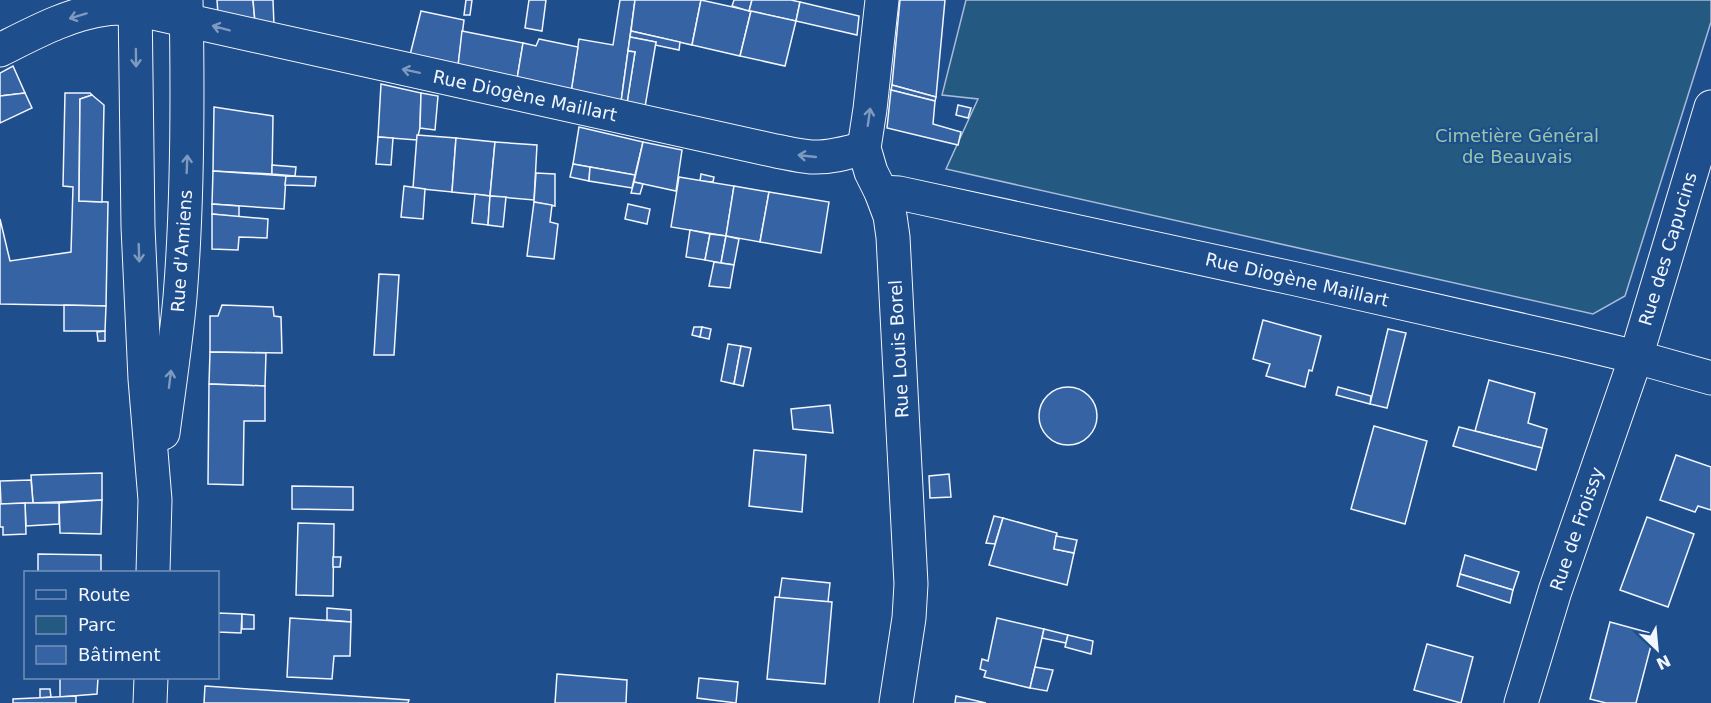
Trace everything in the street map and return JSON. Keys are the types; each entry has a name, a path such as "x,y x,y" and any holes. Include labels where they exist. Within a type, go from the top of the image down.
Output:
{"street":[{"name":"Rue Louis Borel","path":"882,0 870,116 864,148 871,172 890,216 893,237 911,584 909,618 896,703"},
{"name":"Rue Diogène Maillart","path":"0,50 56,23 109,8 135,4 186,10 261,38 785,153 823,157 864,148"},
{"name":"Rue d'Amiens","path":"135,4 139,247 155,500"},
{"name":"Rue d'Amiens","path":"153,571 155,500 180,294 188,139 186,10"},
{"name":"Rue des Capucins","path":"1636,357 1711,107"},
{"name":"Rue Diogène Maillart","path":"881,192 900,193 1215,262 1636,357 1711,378"},
{"name":"Rue de Froissy","path":"1521,703 1555,591 1636,357"},
{"path":"150,703 151,679"}],"green space":[{"name":"Cimetière Général de Beauvais","path":"966,0 1711,0 1711,22 1625,296 1593,314 946,169 978,99 942,95"}],"building":[{"path":"217,0 253,0 255,22 218,14"},
{"path":"253,0 273,0 274,26 255,22"},
{"path":"466,0 472,0 470,15 464,15"},
{"path":"529,0 546,0 542,31 525,28"},
{"path":"620,0 635,0 621,102 571,92 579,39 613,45"},
{"path":"635,0 701,0 692,45 631,31"},
{"path":"701,0 751,11 740,56 692,45"},
{"path":"734,0 752,0 749,11 732,6"},
{"path":"752,0 800,2 796,21 749,11"},
{"path":"900,0 945,0 936,97 892,85"},
{"path":"800,2 859,16 857,35 796,21"},
{"path":"421,11 464,20 458,66 410,55"},
{"path":"751,11 796,21 785,66 740,56"},
{"path":"462,31 523,43 517,79 458,66"},
{"path":"631,31 680,42 679,50 655,45 656,42 630,37"},
{"path":"630,37 656,42 645,107 627,103 635,52 628,51"},
{"path":"539,39 578,47 571,92 517,79 523,43 536,46"},
{"path":"628,51 635,52 627,103 621,102"},
{"path":"13,66 25,93 0,96 0,73"},
{"path":"381,84 421,93 420,128 417,140 378,137"},
{"path":"892,85 936,97 935,101 891,90"},
{"path":"891,90 935,101 933,124 961,132 958,145 887,128"},
{"path":"25,93 32,108 0,123 0,96"},
{"path":"65,93 90,93 92,95 80,99 79,201 108,202 106,306 0,304 0,219 10,261 71,252 73,187 63,186"},
{"path":"421,93 438,96 435,130 420,128"},
{"path":"92,95 104,105 102,202 79,201 80,99"},
{"path":"958,105 971,108 968,118 956,115"},
{"path":"214,107 273,116 272,174 213,171"},
{"path":"579,127 643,142 635,175 573,164"},
{"path":"417,135 456,138 452,192 413,188"},
{"path":"378,137 393,138 391,165 376,164"},
{"path":"456,138 495,142 490,196 452,192"},
{"path":"495,142 537,145 534,200 490,196"},
{"path":"643,142 682,150 676,191 634,182"},
{"path":"573,164 590,167 589,181 570,177"},
{"path":"272,165 296,167 295,176 272,174"},
{"path":"590,167 635,175 632,188 589,181"},
{"path":"213,171 286,176 284,209 212,204"},
{"path":"536,173 555,174 555,206 534,202"},
{"path":"701,174 714,177 713,182 700,181"},
{"path":"286,176 316,177 315,186 285,185"},
{"path":"679,177 734,186 726,236 671,227"},
{"path":"634,182 643,184 640,194 631,193"},
{"path":"404,186 425,189 423,219 401,217"},
{"path":"734,186 769,192 760,242 726,236"},
{"path":"769,192 829,202 821,253 760,242"},
{"path":"475,194 490,196 488,225 472,223"},
{"path":"490,196 506,197 503,227 488,225"},
{"path":"534,202 552,205 550,222 558,224 554,259 527,256"},
{"path":"212,204 239,206 239,217 212,214"},
{"path":"628,204 650,209 647,224 625,219"},
{"path":"212,214 268,219 267,238 239,237 238,250 212,249"},
{"path":"690,230 710,234 705,260 686,257"},
{"path":"710,234 726,236 721,263 705,260"},
{"path":"726,236 739,239 734,265 721,263"},
{"path":"714,262 734,265 730,288 709,286"},
{"path":"379,274 399,275 394,355 374,355"},
{"path":"64,305 106,306 105,331 64,331"},
{"path":"222,305 273,307 274,316 281,317 282,353 210,352 210,316 218,316"},
{"path":"1263,320 1321,336 1312,371 1309,370 1305,387 1266,376 1270,364 1253,359"},
{"path":"694,327 702,327 700,337 692,335"},
{"path":"702,327 711,329 709,339 700,337"},
{"path":"1388,329 1406,333 1387,408 1370,404"},
{"path":"105,331 105,341 98,341 97,332"},
{"path":"728,344 741,346 734,384 721,381"},
{"path":"741,346 751,348 743,386 734,384"},
{"path":"210,352 266,353 265,386 209,384"},
{"path":"1489,380 1535,393 1528,423 1547,429 1542,448 1475,431"},
{"path":"209,384 265,386 265,421 244,421 243,485 208,484"},
{"path":"1062,387 1074,387 1089,395 1097,410 1097,422 1089,437 1074,445 1062,445 1047,437 1039,422 1039,410 1047,395"},
{"path":"1338,387 1371,396 1370,404 1336,395"},
{"path":"830,405 833,433 793,429 791,409"},
{"path":"1374,426 1427,441 1405,524 1351,509"},
{"path":"1459,427 1542,448 1536,470 1453,446"},
{"path":"754,450 806,455 802,512 749,506"},
{"path":"1676,455 1711,467 1711,510 1698,506 1695,512 1660,500"},
{"path":"102,473 102,500 33,503 31,475"},
{"path":"949,474 951,497 930,498 929,476"},
{"path":"31,480 33,503 1,504 0,481"},
{"path":"292,486 353,487 353,510 292,509"},
{"path":"102,500 101,534 60,533 59,503"},
{"path":"25,503 59,503 59,524 26,526"},
{"path":"25,503 26,534 3,535 3,527 0,527 0,504"},
{"path":"994,516 1003,518 995,544 986,543"},
{"path":"1647,517 1694,534 1668,607 1620,590"},
{"path":"1003,518 1057,533 1054,549 1074,553 1067,585 989,565"},
{"path":"298,523 334,524 333,596 296,595"},
{"path":"1056,536 1077,540 1074,553 1054,549"},
{"path":"38,554 101,555 101,571 38,571"},
{"path":"1465,555 1519,572 1513,590 1460,574"},
{"path":"333,557 341,557 340,567 333,567"},
{"path":"1460,574 1513,590 1510,603 1457,586"},
{"path":"782,578 830,583 828,602 779,598"},
{"path":"775,597 832,602 825,684 767,679"},
{"path":"327,608 351,610 351,622 327,620"},
{"path":"219,613 242,614 241,633 219,632"},
{"path":"242,614 254,615 254,629 242,629"},
{"path":"290,618 351,622 350,656 334,656 332,679 287,677"},
{"path":"997,618 1044,629 1030,688 984,677 986,671 980,669 982,659 988,661"},
{"path":"1610,622 1654,634 1636,703 1606,703 1590,699"},
{"path":"1044,629 1068,635 1066,643 1042,638"},
{"path":"1068,635 1093,641 1091,654 1065,647"},
{"path":"1427,644 1473,657 1461,703 1414,690"},
{"path":"1035,667 1053,670 1047,691 1030,688"},
{"path":"557,674 627,680 626,703 555,703"},
{"path":"699,678 738,682 736,703 697,698"},
{"path":"60,679 98,679 97,694 60,697"},
{"path":"205,686 409,700 408,703 204,703"},
{"path":"40,689 50,689 51,697 40,698"},
{"path":"76,696 76,703 13,703 13,699"},
{"path":"956,696 986,703 955,703"}]}
